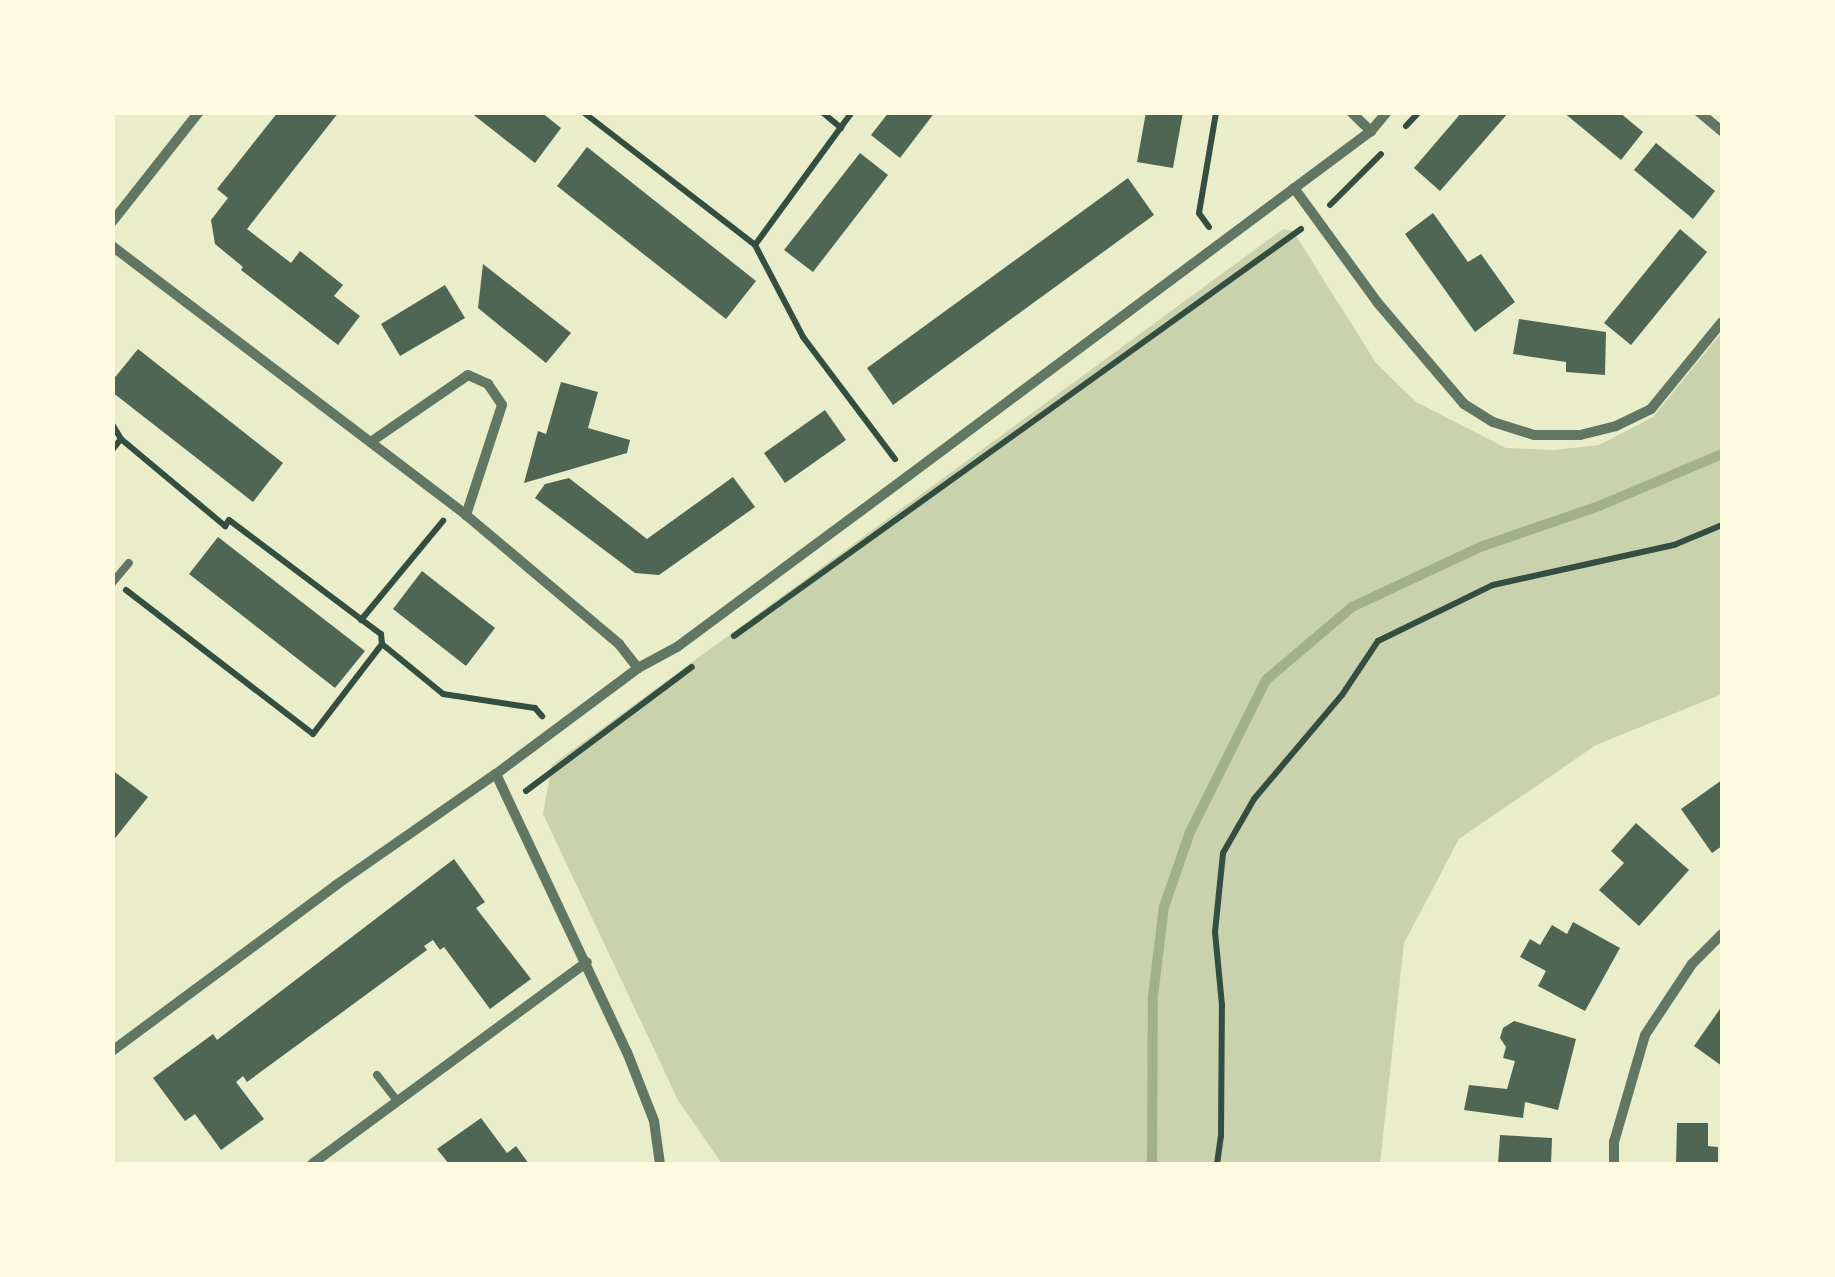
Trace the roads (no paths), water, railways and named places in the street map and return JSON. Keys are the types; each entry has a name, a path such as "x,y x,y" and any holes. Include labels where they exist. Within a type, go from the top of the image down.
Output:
{"street":[{"path":"112,222 199,112"},
{"path":"1351,112 1370,131"},
{"path":"112,1051 336,885 496,774 638,668 677,646 908,476 1370,131 1387,112"},
{"path":"1700,112 1722,131"},
{"path":"1294,188 1377,302 1464,404 1493,422 1534,435 1580,435 1616,426 1651,409 1722,322"},
{"path":"112,246 466,515 619,644 638,668"},
{"path":"372,442 468,375 488,384 502,405 466,515"},
{"path":"496,774 586,962 654,1120 660,1164"},
{"path":"1614,1164 1614,1142 1644,1035 1692,964 1722,934"},
{"path":"312,1164 586,962"}],"lane":[{"path":"114,582 129,564"},
{"path":"377,1075 397,1102"}],"waterway":[{"path":"1152,1164 1153,996 1164,907 1190,832 1266,680 1352,607 1480,547 1599,506 1722,454"}]}
